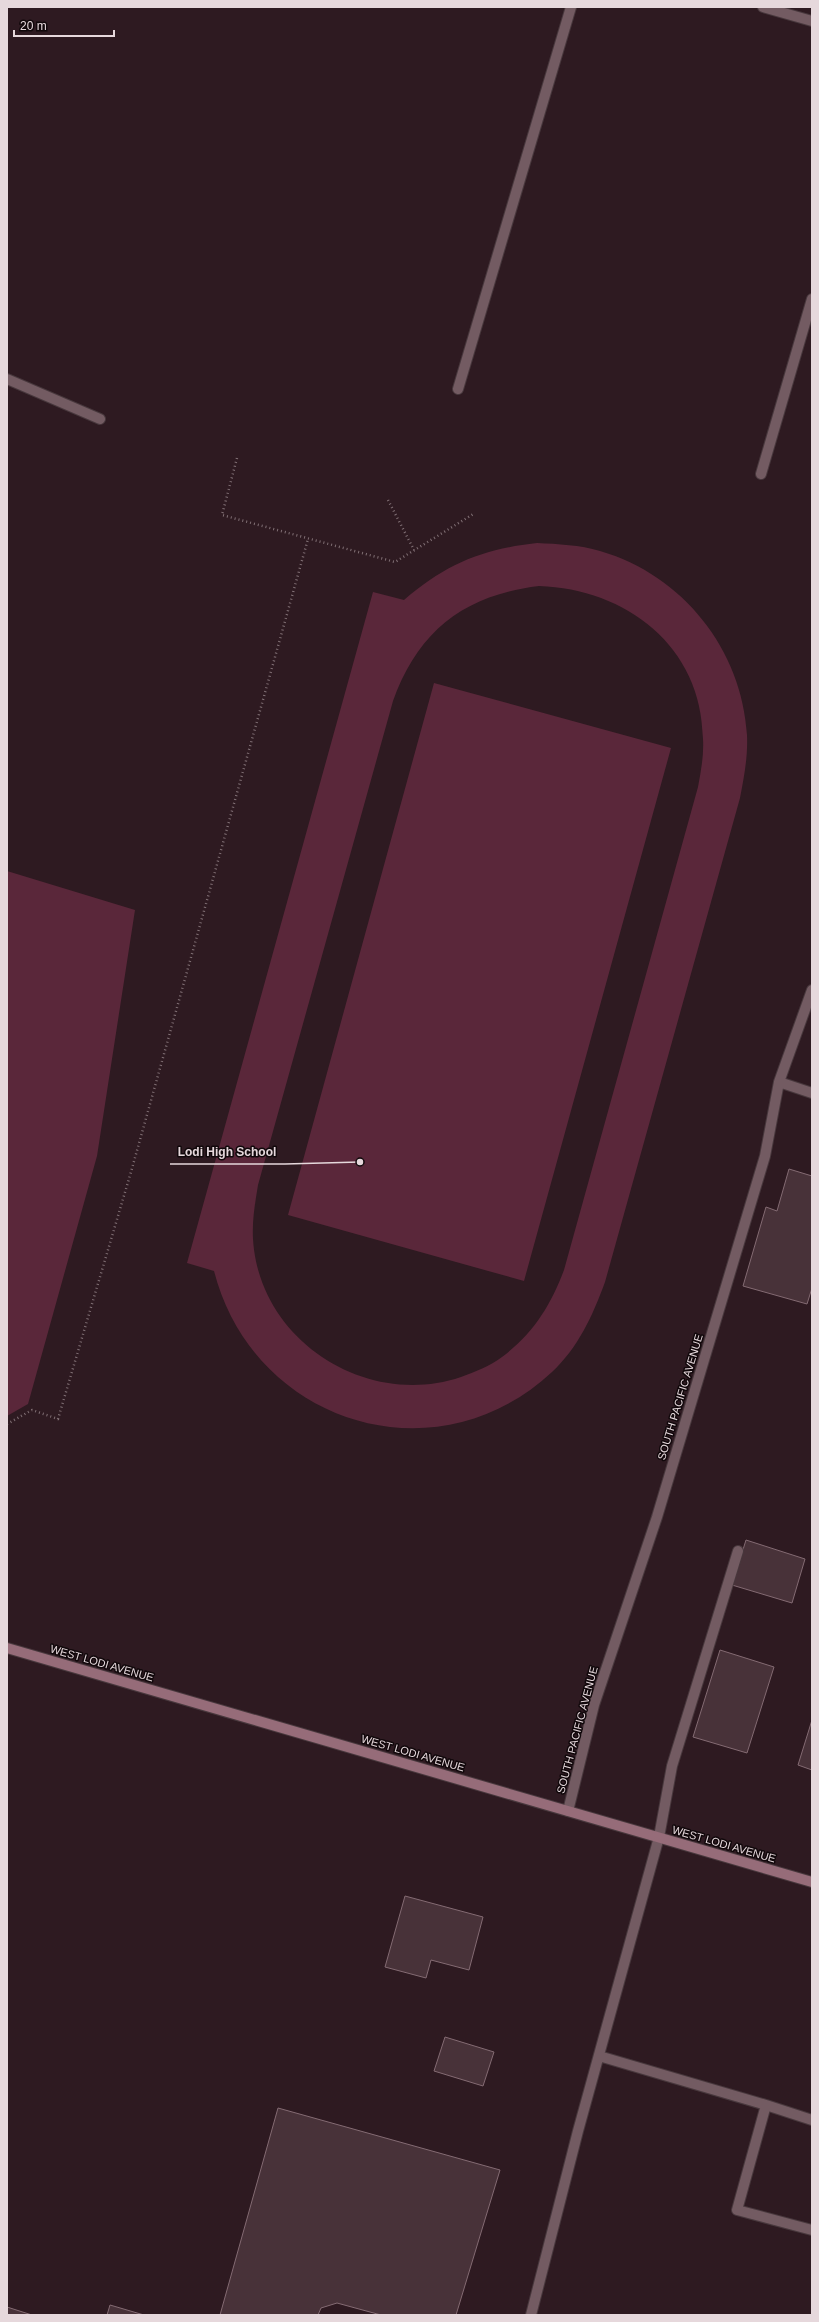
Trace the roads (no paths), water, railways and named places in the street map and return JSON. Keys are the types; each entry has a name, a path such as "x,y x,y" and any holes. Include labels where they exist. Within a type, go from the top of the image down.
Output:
{"main road":[{"name":"WEST LODI AVENUE","path":"7,1648 812,1882"}],"street":[{"path":"458,389 571,7"},
{"path":"763,7 812,21"},
{"path":"761,474 812,299"},
{"path":"7,379 100,419"},
{"name":"SOUTH PACIFIC AVENUE","path":"568,1811 594,1705 657,1517 764,1156 779,1082 812,990"},
{"path":"779,1082 812,1093"},
{"path":"531,2315 599,2056 659,1837 672,1766 738,1551"},
{"path":"599,2056 812,2120"},
{"path":"766,2106 737,2210 812,2230"}],"place":[{"name":"Lodi High School","path":"360,1162"}]}
